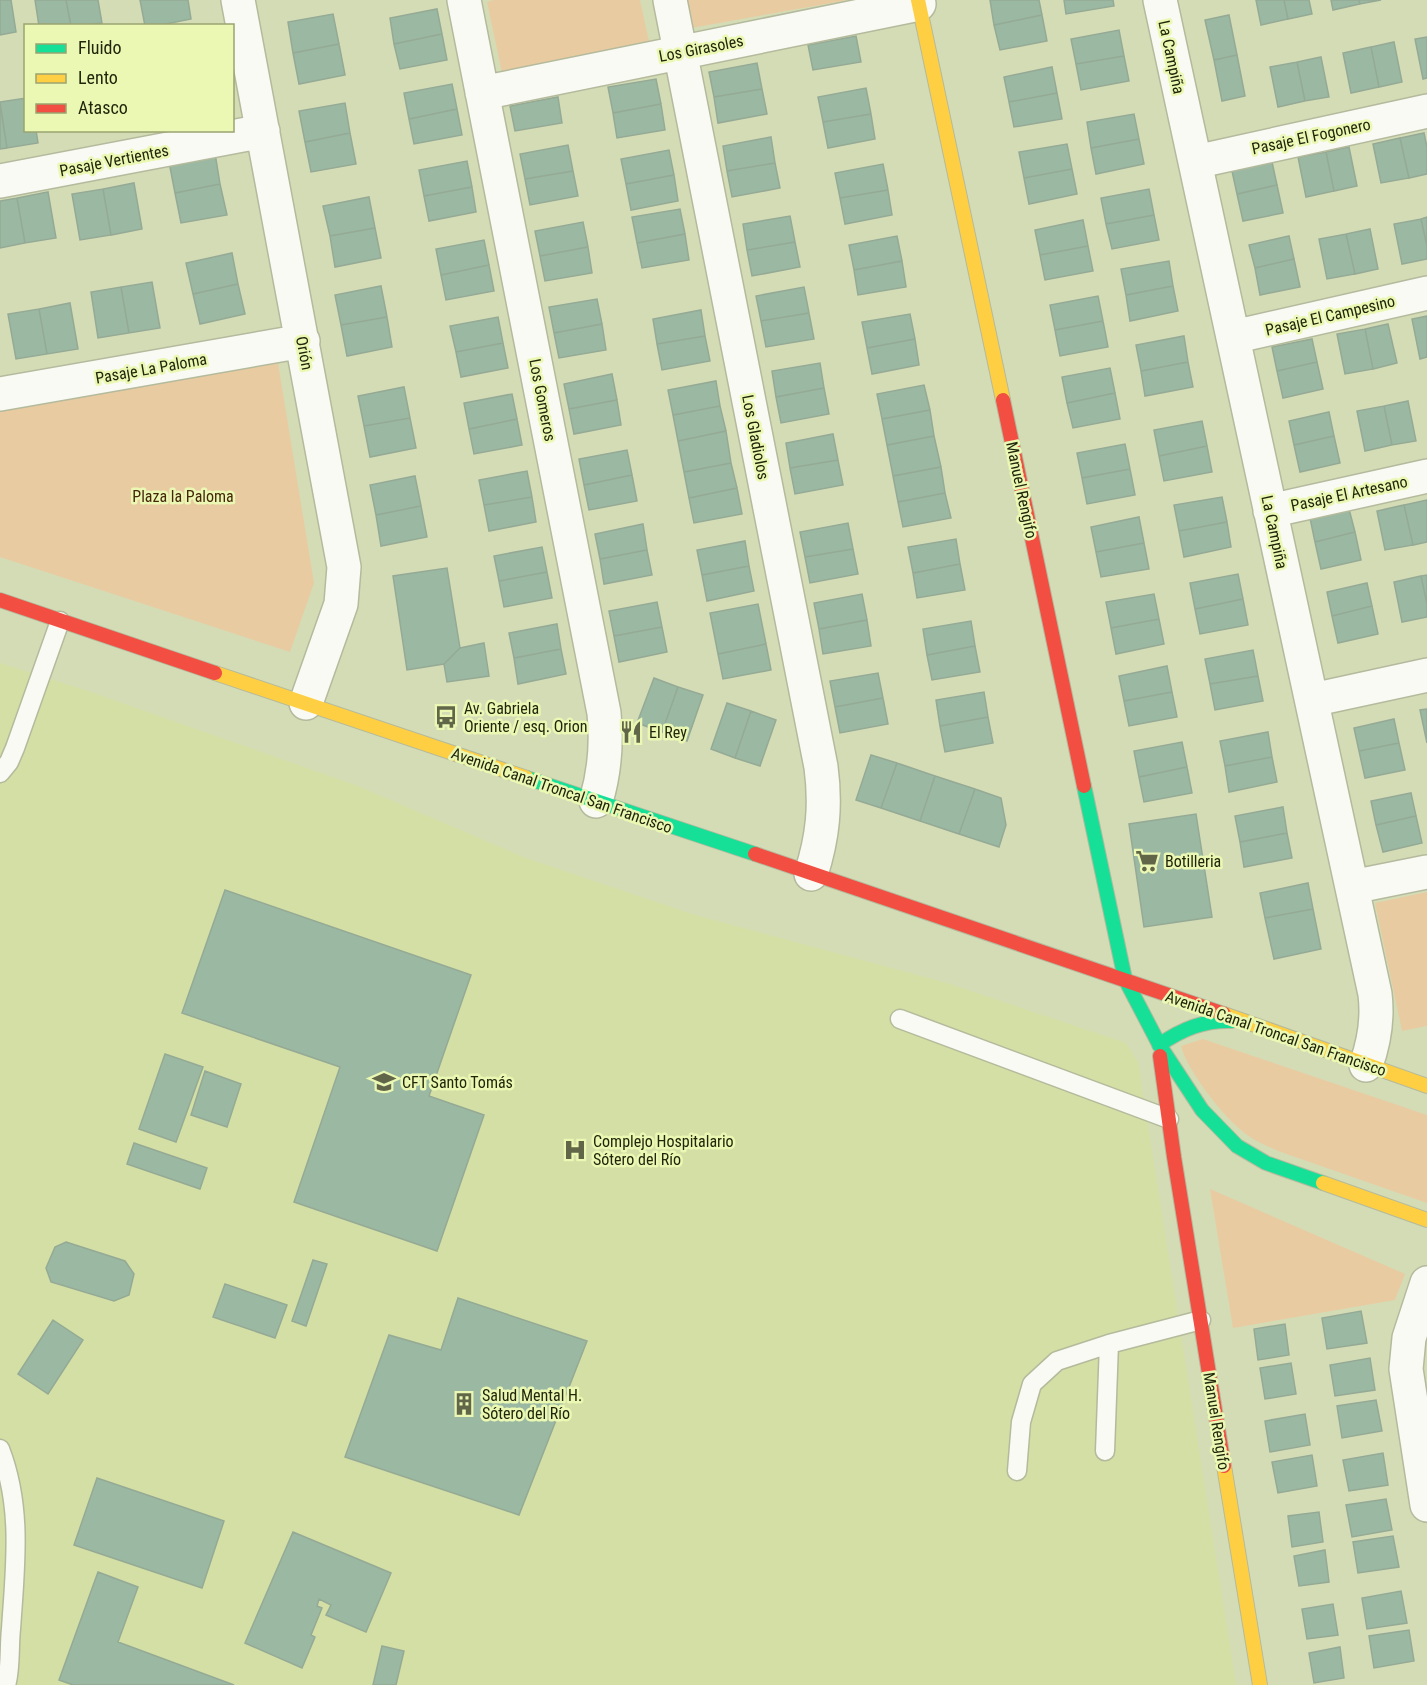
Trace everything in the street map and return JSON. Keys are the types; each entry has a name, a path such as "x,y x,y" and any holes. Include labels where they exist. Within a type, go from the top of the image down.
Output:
{"main road":[{"name":"Manuel Rengifo","path":"919,2 1125,979"},
{"name":"Avenida Canal Troncal San Francisco","path":"1,602 1125,979 1427,1086"},
{"name":"Avenida Canal Troncal San Francisco","path":"1125,979 1143,1020 1216,1134 1266,1163 1427,1220"},
{"path":"1159,1045 1173,1035 1209,1022 1247,1022"},
{"name":"Manuel Rengifo","path":"1159,1045 1174,1157 1260,1685"},
{"path":"1174,1157 1185,1147"}],"street":[{"name":"Orión","path":"238,0 344,567 341,604 306,703"},
{"name":"Los Gomeros","path":"464,0 604,712 606,753 603,777 596,801"},
{"name":"Los Gladiolos","path":"670,0 821,767 825,792 824,818 820,846 811,874"},
{"name":"La Campiña","path":"1160,0 1377,1011 1374,1038 1366,1065"},
{"name":"Los Girasoles","path":"482,93 919,2"},
{"name":"Pasaje El Fogonero","path":"1195,162 1427,111"},
{"name":"Pasaje Vertientes","path":"0,182 263,131"},
{"name":"Pasaje El Campesino","path":"1233,337 1427,293"},
{"name":"Pasaje La Paloma","path":"0,394 303,341"},
{"name":"Pasaje El Artesano","path":"1270,511 1427,476"},
{"path":"1312,700 1427,675"},
{"path":"1352,887 1427,872"},
{"path":"1427,1283 1413,1323 1406,1369 1424,1462 1427,1505"}],"lane":[{"path":"0,773 9,762 15,748 60,621"},
{"path":"900,1020 1169,1119"},
{"path":"1017,1471 1021,1422 1032,1384 1057,1361 1109,1344 1200,1320"},
{"path":"1105,1450 1109,1344"},
{"path":"0,1449 9,1475 16,1529 10,1684"}],"shaded area":[{"name":"Complejo Hospitalario Sótero del Río","path":"0,663 88,691 358,786 526,858 692,914 947,983 1126,1043 1138,1062 1236,1685 0,1685"}],"green space":[{"path":"494,0 640,0 651,51 504,82 487,2"},
{"path":"686,0 848,0 691,28"},
{"name":"Plaza la Paloma","path":"278,363 314,583 290,652 0,557 0,408"},
{"path":"1427,892 1427,1026 1402,1031 1375,903"},
{"path":"1203,1039 1427,1115 1427,1203 1278,1151 1245,1134 1215,1103 1185,1056 1181,1046"},
{"path":"1210,1189 1405,1274 1395,1300 1233,1328"}],"building":[{"path":"0,0 11,0 16,32 0,35"},
{"path":"35,0 66,0 71,24 39,24"},
{"path":"66,0 98,0 102,23 71,24"},
{"path":"140,0 188,0 191,19 166,24 145,24"},
{"path":"990,0 1039,0 1042,15 994,25"},
{"path":"1064,0 1113,0 1114,6 1066,14"},
{"path":"1256,0 1284,0 1288,19 1261,25"},
{"path":"1284,0 1309,0 1312,14 1288,19"},
{"path":"1331,0 1359,0 1360,4 1333,10"},
{"path":"1359,0 1381,0 1360,4"},
{"path":"437,9 442,34 394,44 390,18"},
{"path":"333,14 339,44 293,53 288,22"},
{"path":"1042,15 1047,41 1000,50 994,25"},
{"path":"1229,15 1237,55 1214,60 1205,20"},
{"path":"1119,30 1124,56 1076,64 1071,39"},
{"path":"442,34 447,60 400,69 394,44"},
{"path":"856,36 861,62 813,70 808,45"},
{"path":"1427,37 1427,78 1423,79 1415,39"},
{"path":"1394,42 1402,82 1379,87 1371,47"},
{"path":"339,44 345,75 299,84 293,53"},
{"path":"1371,47 1379,87 1351,93 1343,53"},
{"path":"1237,55 1245,96 1222,101 1214,60"},
{"path":"1124,56 1129,81 1081,90 1076,64"},
{"path":"1321,57 1329,97 1305,101 1297,62"},
{"path":"1297,62 1305,101 1278,107 1270,67"},
{"path":"757,63 762,89 714,97 709,72"},
{"path":"1052,67 1057,93 1009,102 1004,77"},
{"path":"656,79 661,104 613,113 608,87"},
{"path":"452,84 457,109 409,119 404,93"},
{"path":"866,88 871,114 823,122 818,97"},
{"path":"762,89 767,114 718,123 714,97"},
{"path":"1057,93 1062,119 1014,127 1009,102"},
{"path":"558,97 562,123 515,131 510,106"},
{"path":"24,98 24,132 36,132 38,143 7,148 0,102"},
{"path":"345,103 350,133 305,142 299,111"},
{"path":"0,104 7,148 0,149"},
{"path":"661,104 665,130 617,138 613,113"},
{"path":"457,109 462,135 414,144 409,119"},
{"path":"871,114 875,139 828,148 823,122"},
{"path":"1134,114 1139,139 1091,148 1087,122"},
{"path":"350,133 356,164 311,172 305,142"},
{"path":"1424,133 1427,147 1427,174 1409,178 1400,138"},
{"path":"771,137 775,163 727,171 723,146"},
{"path":"1400,138 1409,178 1381,183 1373,144"},
{"path":"1139,139 1144,164 1096,174 1091,148"},
{"path":"1067,144 1072,169 1024,178 1019,152"},
{"path":"568,145 573,171 525,179 520,154"},
{"path":"1349,147 1357,186 1334,191 1326,152"},
{"path":"669,150 674,175 626,184 621,159"},
{"path":"1326,152 1334,191 1306,197 1298,157"},
{"path":"215,153 220,184 175,193 169,162"},
{"path":"467,161 472,187 424,196 419,170"},
{"path":"1272,162 1277,185 1237,194 1232,171"},
{"path":"775,163 780,188 732,197 727,171"},
{"path":"883,164 888,190 840,198 835,173"},
{"path":"1072,169 1077,194 1029,204 1024,178"},
{"path":"573,171 578,196 530,205 525,179"},
{"path":"674,175 678,201 631,210 626,184"},
{"path":"134,183 142,229 111,235 103,189"},
{"path":"220,184 227,215 181,223 175,193"},
{"path":"1277,185 1283,213 1243,221 1237,194"},
{"path":"472,187 476,212 429,221 424,196"},
{"path":"103,189 111,235 80,240 72,194"},
{"path":"1149,189 1154,215 1106,224 1101,198"},
{"path":"888,190 892,215 845,224 840,198"},
{"path":"48,192 56,238 25,243 17,198"},
{"path":"369,197 375,228 330,236 323,206"},
{"path":"17,198 25,243 0,248 0,201"},
{"path":"680,209 685,234 637,243 632,217"},
{"path":"1154,215 1159,240 1112,249 1106,224"},
{"path":"790,216 795,242 747,250 743,224"},
{"path":"1427,217 1427,246 1421,219"},
{"path":"1421,219 1427,246 1427,259 1402,264 1394,224"},
{"path":"1083,220 1088,246 1040,255 1035,230"},
{"path":"583,222 588,247 540,256 535,231"},
{"path":"375,228 381,258 335,267 330,236"},
{"path":"1370,229 1378,269 1355,274 1346,234"},
{"path":"685,234 689,260 642,268 637,243"},
{"path":"1346,234 1355,274 1327,279 1319,239"},
{"path":"897,236 902,261 854,270 849,245"},
{"path":"1289,236 1294,259 1255,268 1249,245"},
{"path":"484,240 489,265 441,275 436,249"},
{"path":"795,242 800,267 752,276 747,250"},
{"path":"1088,246 1093,271 1045,280 1040,255"},
{"path":"588,247 592,273 545,281 540,256"},
{"path":"232,253 238,284 193,294 186,263"},
{"path":"1294,259 1300,287 1260,295 1255,268"},
{"path":"902,261 906,287 858,295 854,270"},
{"path":"1169,261 1173,286 1126,295 1121,269"},
{"path":"489,265 494,291 446,300 441,275"},
{"path":"152,282 160,328 129,333 121,287"},
{"path":"238,284 245,314 200,324 193,294"},
{"path":"381,286 387,317 341,325 335,295"},
{"path":"1173,286 1178,311 1130,321 1126,295"},
{"path":"121,287 129,333 98,338 91,292"},
{"path":"804,287 809,313 761,321 756,296"},
{"path":"1098,296 1103,321 1055,330 1050,305"},
{"path":"597,299 602,324 554,333 549,307"},
{"path":"70,303 78,349 47,354 39,309"},
{"path":"39,309 47,354 16,359 8,314"},
{"path":"701,310 705,336 657,344 653,319"},
{"path":"809,313 814,339 766,347 761,321"},
{"path":"910,314 915,339 867,348 862,322"},
{"path":"1427,316 1427,357 1420,359 1412,319"},
{"path":"387,317 392,347 347,356 341,325"},
{"path":"498,317 503,343 456,352 450,326"},
{"path":"1103,321 1108,347 1060,356 1055,330"},
{"path":"602,324 606,350 559,358 554,333"},
{"path":"1388,324 1397,363 1373,369 1365,329"},
{"path":"1365,329 1373,369 1345,374 1337,334"},
{"path":"705,336 710,361 662,370 657,344"},
{"path":"1184,336 1188,362 1141,371 1136,345"},
{"path":"915,339 919,365 872,374 867,348"},
{"path":"1312,339 1317,362 1277,371 1272,347"},
{"path":"503,343 508,368 461,377 456,352"},
{"path":"1188,362 1193,387 1145,396 1141,371"},
{"path":"1317,362 1323,389 1283,398 1277,371"},
{"path":"820,363 824,388 776,397 772,371"},
{"path":"1110,368 1115,393 1067,403 1062,377"},
{"path":"612,374 617,400 569,409 564,384"},
{"path":"716,381 720,406 673,415 668,390"},
{"path":"924,385 930,410 882,419 877,394"},
{"path":"404,387 410,418 364,426 358,396"},
{"path":"824,388 829,414 781,423 776,397"},
{"path":"1115,393 1120,419 1073,428 1067,403"},
{"path":"512,394 517,419 469,429 464,403"},
{"path":"617,400 621,425 574,434 569,409"},
{"path":"1408,401 1416,441 1392,445 1384,406"},
{"path":"720,406 726,431 678,441 673,415"},
{"path":"1384,406 1392,445 1365,451 1357,411"},
{"path":"930,410 934,436 887,445 882,419"},
{"path":"1329,412 1334,436 1294,445 1289,421"},
{"path":"410,418 416,448 370,457 364,426"},
{"path":"517,419 522,445 474,454 469,429"},
{"path":"1202,421 1207,446 1159,456 1154,430"},
{"path":"726,431 731,463 684,472 678,441"},
{"path":"833,434 838,460 790,468 786,443"},
{"path":"934,436 941,467 893,476 887,445"},
{"path":"1334,436 1340,463 1300,472 1294,445"},
{"path":"1125,444 1130,469 1082,478 1077,453"},
{"path":"1207,446 1212,472 1164,481 1159,456"},
{"path":"627,450 632,475 584,485 579,459"},
{"path":"838,460 843,485 795,494 790,468"},
{"path":"731,463 737,488 689,498 684,472"},
{"path":"941,467 945,493 898,502 893,476"},
{"path":"1130,469 1135,495 1087,504 1082,478"},
{"path":"527,471 532,497 484,505 479,480"},
{"path":"632,475 637,501 589,510 584,485"},
{"path":"415,476 421,506 376,515 370,485"},
{"path":"737,488 742,514 694,523 689,498"},
{"path":"945,493 951,518 903,527 898,502"},
{"path":"532,497 536,522 489,531 484,505"},
{"path":"1222,497 1227,522 1179,531 1174,505"},
{"path":"1427,500 1427,542 1413,545 1404,505"},
{"path":"1404,505 1413,545 1385,550 1377,511"},
{"path":"421,506 427,537 381,546 376,515"},
{"path":"1349,509 1355,532 1315,542 1310,518"},
{"path":"1139,517 1144,543 1096,552 1091,527"},
{"path":"1227,522 1231,547 1184,557 1179,531"},
{"path":"848,523 853,549 805,557 800,532"},
{"path":"643,524 647,550 600,559 595,534"},
{"path":"1355,532 1361,560 1321,569 1315,542"},
{"path":"956,539 960,564 913,573 908,547"},
{"path":"745,541 749,566 702,575 697,550"},
{"path":"1144,543 1149,569 1101,577 1096,552"},
{"path":"542,547 547,572 499,581 494,556"},
{"path":"853,549 858,574 810,583 805,557"},
{"path":"647,550 652,575 604,584 600,559"},
{"path":"960,564 965,590 917,598 913,573"},
{"path":"749,566 754,591 707,601 702,575"},
{"path":"447,568 460,648 444,664 407,670 393,576"},
{"path":"547,572 552,598 504,607 499,581"},
{"path":"1238,574 1243,599 1195,609 1190,583"},
{"path":"1427,575 1427,604 1421,576"},
{"path":"1421,576 1427,604 1427,617 1402,622 1394,582"},
{"path":"1367,583 1372,606 1332,616 1327,592"},
{"path":"862,594 867,620 819,629 814,603"},
{"path":"1154,594 1159,619 1111,628 1106,602"},
{"path":"1243,599 1248,625 1200,634 1195,609"},
{"path":"657,602 662,627 614,636 609,611"},
{"path":"758,604 766,644 718,654 710,613"},
{"path":"1372,606 1378,634 1338,643 1332,616"},
{"path":"1159,619 1164,644 1116,654 1111,628"},
{"path":"867,620 871,646 823,654 819,629"},
{"path":"971,621 975,646 927,655 923,629"},
{"path":"557,624 561,649 514,658 509,633"},
{"path":"662,627 667,652 619,662 614,636"},
{"path":"484,643 489,676 447,682 444,664 460,648"},
{"path":"766,644 771,670 723,679 718,654"},
{"path":"975,646 980,672 932,680 927,655"},
{"path":"561,649 566,674 518,684 514,658"},
{"path":"1253,650 1258,676 1210,684 1205,659"},
{"path":"1167,666 1172,692 1124,701 1119,676"},
{"path":"878,673 883,698 835,707 830,681"},
{"path":"1258,676 1263,701 1215,710 1210,684"},
{"path":"654,678 678,687 662,732 637,723"},
{"path":"678,687 703,695 687,741 662,732"},
{"path":"984,692 988,717 940,726 936,700"},
{"path":"1172,692 1177,717 1129,726 1124,701"},
{"path":"883,698 888,724 840,733 835,707"},
{"path":"727,703 751,711 735,758 711,749"},
{"path":"1427,709 1427,743 1420,710"},
{"path":"751,711 776,720 760,766 735,758"},
{"path":"988,717 993,743 945,752 940,726"},
{"path":"1394,719 1399,743 1359,751 1354,728"},
{"path":"1268,732 1272,757 1225,766 1220,741"},
{"path":"1182,742 1187,767 1139,777 1134,751"},
{"path":"1399,743 1405,770 1365,778 1359,751"},
{"path":"871,755 897,763 881,808 856,800"},
{"path":"1272,757 1277,782 1229,792 1225,766"},
{"path":"897,763 935,776 920,821 881,808"},
{"path":"1187,767 1192,793 1144,802 1139,777"},
{"path":"935,776 975,789 959,834 920,821"},
{"path":"975,789 1001,798 1006,825 999,847 959,834"},
{"path":"1411,793 1416,816 1376,825 1371,801"},
{"path":"1283,807 1287,833 1240,842 1235,816"},
{"path":"1196,814 1212,917 1144,927 1129,824"},
{"path":"1416,816 1422,843 1383,852 1376,825"},
{"path":"1287,833 1292,858 1244,867 1240,842"},
{"path":"1308,883 1313,909 1265,918 1260,893"},
{"name":"CFT Santo Tomás","path":"225,890 471,975 429,1096 484,1115 437,1251 294,1202 340,1067 182,1013"},
{"path":"1313,909 1321,949 1274,959 1265,918"},
{"path":"165,1054 203,1067 176,1142 139,1129"},
{"path":"205,1071 241,1084 227,1127 191,1115"},
{"path":"134,1143 207,1168 200,1189 127,1164"},
{"path":"66,1242 125,1261 134,1274 129,1295 114,1301 51,1282 46,1268 55,1247"},
{"path":"313,1260 327,1264 306,1326 292,1321"},
{"path":"225,1284 287,1305 275,1338 213,1317"},
{"name":"Salud Mental H. Sótero del Río","path":"458,1298 587,1341 519,1515 345,1457 389,1335 441,1350"},
{"path":"1361,1311 1367,1343 1327,1349 1322,1318"},
{"path":"53,1320 83,1340 48,1394 18,1374"},
{"path":"1285,1324 1289,1355 1258,1360 1254,1329"},
{"path":"1370,1358 1375,1390 1335,1396 1330,1365"},
{"path":"1291,1363 1296,1394 1265,1399 1260,1368"},
{"path":"1376,1400 1382,1431 1342,1438 1337,1406"},
{"path":"1305,1414 1310,1445 1270,1452 1265,1421"},
{"path":"1383,1453 1388,1485 1349,1491 1343,1460"},
{"path":"1312,1455 1317,1486 1278,1493 1272,1462"},
{"path":"97,1478 224,1521 202,1588 74,1545"},
{"path":"1386,1499 1392,1530 1352,1537 1346,1505"},
{"path":"1319,1512 1323,1542 1292,1547 1288,1516"},
{"path":"293,1532 391,1573 366,1632 326,1615 331,1605 319,1599 317,1606 322,1608 311,1635 315,1637 302,1668 245,1643"},
{"path":"1393,1536 1399,1567 1358,1573 1353,1542"},
{"path":"1325,1550 1329,1582 1299,1586 1294,1556"},
{"path":"98,1572 138,1587 118,1642 234,1685 73,1685 59,1680"},
{"path":"1401,1591 1407,1623 1367,1629 1362,1598"},
{"path":"1333,1604 1338,1635 1307,1639 1302,1609"},
{"path":"1409,1630 1414,1661 1374,1668 1369,1636"},
{"path":"382,1646 404,1651 396,1685 373,1685"},
{"path":"1340,1647 1344,1678 1314,1683 1309,1653"}],"traffic: fast":[{"path":"527,778 755,854"},
{"path":"1084,786 1125,979 1160,1046 1202,1110 1237,1146 1266,1163 1323,1183"},
{"path":"1159,1045 1176,1034 1194,1027 1212,1022 1232,1021"}],"traffic: slow":[{"path":"918,0 1003,400"},
{"path":"215,673 527,778"},
{"path":"1224,1014 1427,1086"},
{"path":"1323,1183 1427,1220"},
{"path":"1224,1466 1260,1685"}],"traffic: jam":[{"path":"1003,400 1084,786"},
{"path":"0,600 215,673"},
{"path":"755,854 1224,1014"},
{"path":"1160,1056 1224,1466"}],"place":[{"name":"Av. Gabriela Oriente / esq. Orion","path":"446,717"},
{"name":"El Rey","path":"631,732"},
{"name":"Botilleria","path":"1147,861"},
{"name":"CFT Santo Tomás","path":"384,1082"},
{"name":"Complejo Hospitalario Sótero del Río","path":"575,1150"},
{"name":"Salud Mental H. Sótero del Río","path":"464,1404"}]}
